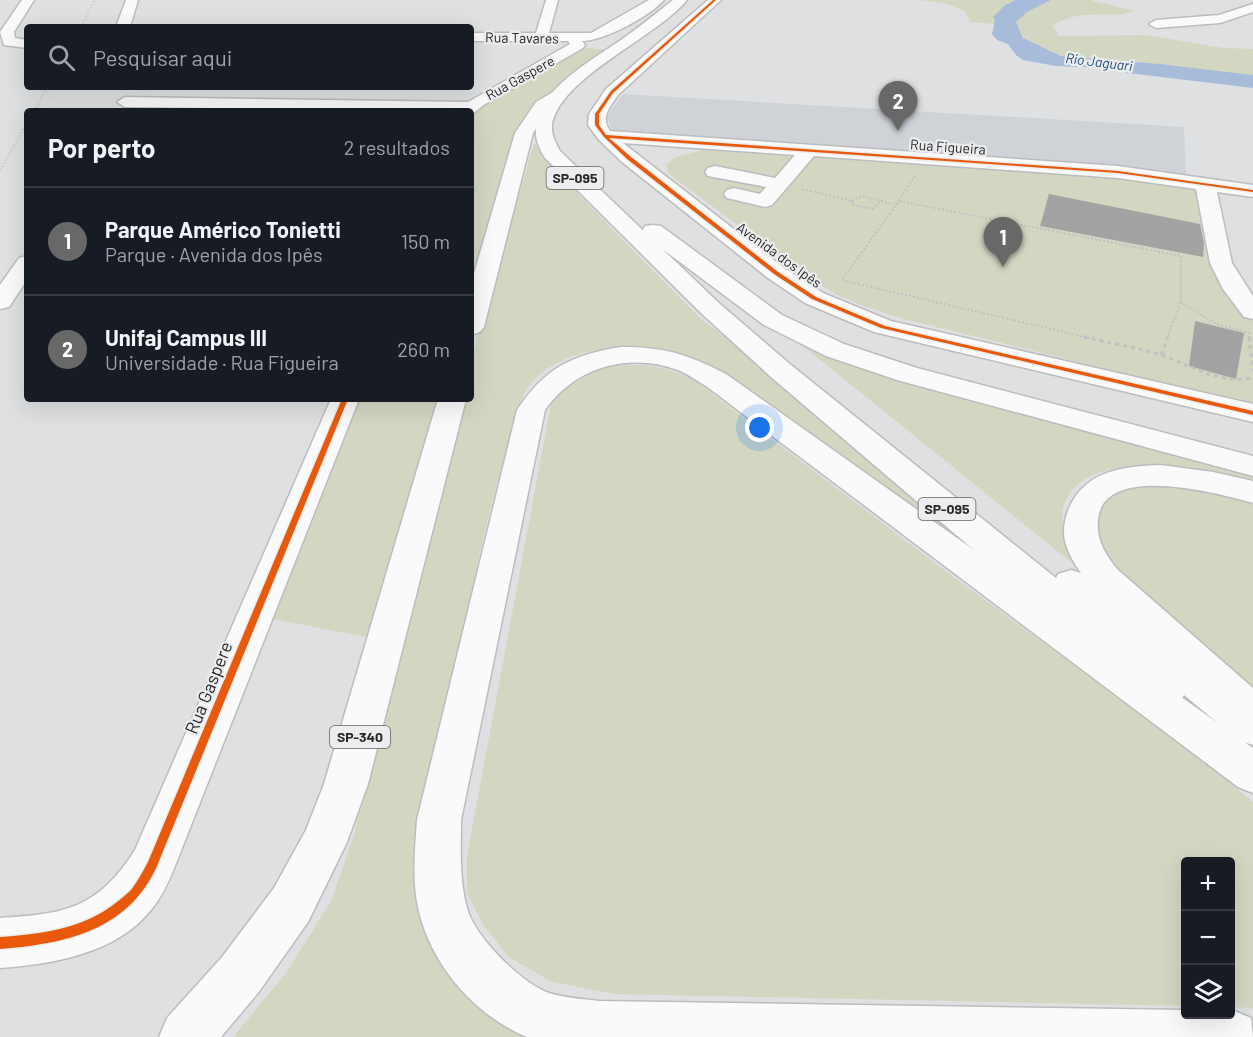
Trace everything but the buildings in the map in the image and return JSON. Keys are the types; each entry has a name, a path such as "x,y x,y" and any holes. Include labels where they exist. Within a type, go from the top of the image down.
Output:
{"main road":[{"path":"2,15 28,0"},
{"path":"124,24 132,0"},
{"path":"541,38 552,0"},
{"path":"573,38 604,33 658,0"},
{"name":"SP-095","path":"681,0 560,93 548,110 544,121 543,135 552,154 648,249 781,372 1253,762"},
{"name":"SP-095","path":"694,0 586,84 568,104 564,132 577,158 747,316 1096,602 1253,727"},
{"path":"605,136 597,125 597,114 602,103 716,0"},
{"path":"14,47 9,42 7,32 17,6"},
{"path":"1156,24 1220,19 1253,8"},
{"name":"Rua Tavares","path":"474,37 573,38"},
{"name":"Rua Gaspere","path":"471,108 479,100 578,45 573,38"},
{"path":"474,316 524,132 542,106 560,93"},
{"path":"124,102 421,108"},
{"path":"124,102 215,108"},
{"name":"Rua Figueira","path":"605,136 1118,172 1253,191"},
{"name":"Avenida dos Ipês","path":"605,136 648,173 776,273 804,292 884,327 1253,413"},
{"path":"648,173 662,158 671,153 708,143"},
{"path":"750,216 809,151"},
{"path":"744,162 784,179"},
{"path":"714,172 784,179"},
{"path":"1205,184 1221,263 1235,290 1253,312"},
{"path":"734,195 765,201"},
{"path":"653,231 773,320 835,350 907,374 1253,466"},
{"path":"0,302 24,267"},
{"path":"1232,1037 599,1028 544,1017 505,995 471,963 446,920 437,870 438,840 439,820 531,410 541,392 551,382 567,370 585,362 613,357 641,356 665,358 689,365 751,404 1253,773"},
{"name":"Rua Gaspere","path":"0,943 49,940 89,928 129,899 152,866 344,402"},
{"name":"SP-340","path":"186,1037 240,975 291,905 324,842 346,784 374,690 451,402"},
{"path":"1253,492 1186,477 1151,475 1121,480 1101,488 1086,503 1079,525 1085,552 1105,579 1253,713"}],"path":[{"path":"916,175 842,280 1161,355 1209,377 1240,382 1253,378"},
{"path":"784,179 852,201 862,196 1181,256 1181,302 1161,355"},
{"path":"852,201 852,205 873,209 881,201"},
{"path":"1181,302 1216,324 1249,333 1253,371"}],"shaded area":[{"path":"623,94 1184,127 1186,176 614,136 607,116"}],"green space":[{"path":"920,0 1015,0 1004,6 994,24 970,22 965,11 947,4"},
{"path":"1051,0 1090,0 1135,11 1083,15 1063,20 1053,26 1059,36 1147,35 1223,48 1253,49 1253,75 1061,56 1023,38 1016,22 1027,12"},
{"path":"588,48 609,50 530,109 511,141 474,274 474,114 509,88 560,60"},
{"path":"534,143 559,175 703,321 727,337 908,495 1060,621 716,370 672,354 622,348 597,350 573,356 551,366 533,381 524,395 495,490 416,851 536,1037 233,1037 286,973 331,901 355,832 369,761 461,402 474,402 474,351"},
{"path":"716,147 1133,174 1190,184 1198,190 1207,257 1222,286 1253,321 1253,405 900,318 839,296 807,277 669,174 666,165 676,157"},
{"path":"793,338 1253,474 1253,482 1153,466 1126,467 1101,472 1080,483 1066,500 1063,509 1063,526 1071,549 1072,563"},
{"path":"649,366 663,368 693,379 947,572 1197,755 1253,802 1253,1008 1235,1007 1235,857 1181,857 1181,1006 615,994 552,982 509,957 484,926 467,894 467,856 551,404 566,384 586,373 608,367"},
{"path":"358,402 438,402 371,638 273,619"},
{"path":"1159,485 1253,503 1253,695 1109,565 1094,525 1099,513 1111,497 1118,492 1136,487"}],"water":[{"name":"Rio Jaguari","path":"1015,0 1051,0 1027,12 1016,22 1023,38 1061,56 1253,75 1253,88 1104,68 1056,66 1023,60 1008,44 997,40 992,34 995,20 993,17 1004,6"}],"railway":[{"path":"83,24 95,0"},
{"path":"36,108 45,90"},
{"path":"0,170 24,128"}],"cycle path":[{"path":"715,0 612,92 597,114 597,125 605,136 629,158 776,273 814,298 883,327 1253,413"},
{"path":"605,136 1118,172 1253,191"},
{"path":"0,943 52,937 84,928 114,912 132,897 141,884 152,866 344,402"}],"place":[{"name":"Unifaj Campus III","path":"898,131"},
{"name":"Parque Américo Tonietti","path":"1003,267"}]}
